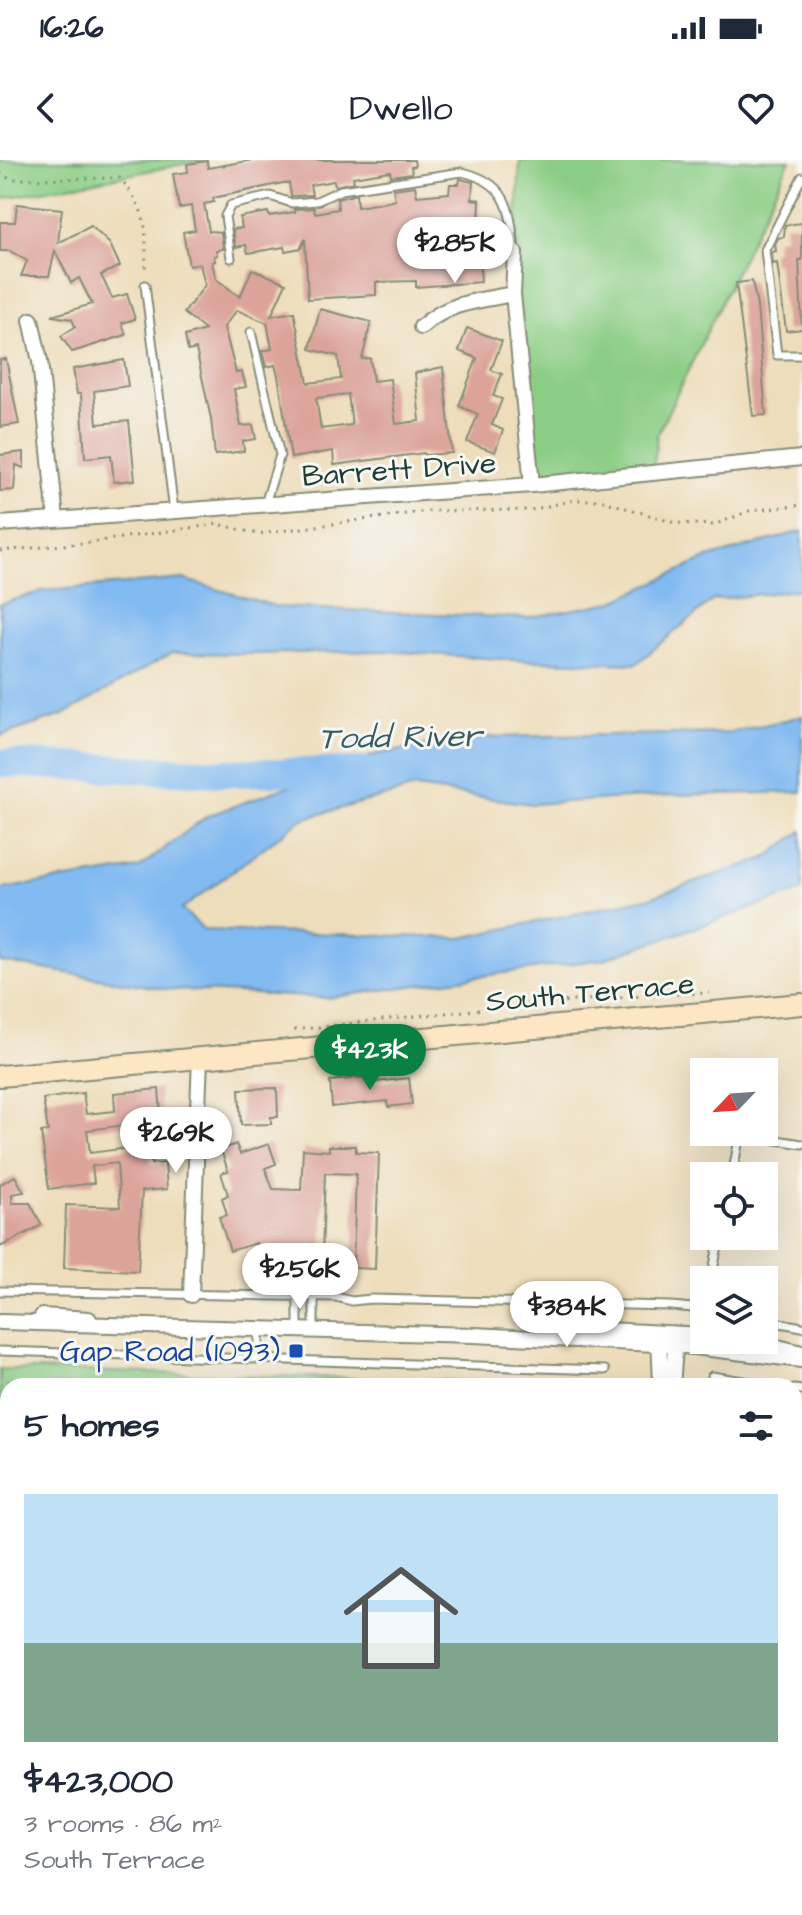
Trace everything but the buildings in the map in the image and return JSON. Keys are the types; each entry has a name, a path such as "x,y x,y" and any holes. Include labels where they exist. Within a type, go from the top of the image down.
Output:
{"street":[{"path":"515,253 513,294 532,485"},
{"path":"421,327 453,305 513,294"},
{"path":"31,320 40,361 56,520"},
{"name":"Barrett Drive","path":"0,524 532,485 802,458"},
{"name":"South Terrace","path":"0,1076 802,1004"},
{"path":"191,1295 200,1057"},
{"path":"0,1315 70,1316 125,1325"},
{"path":"0,1322 659,1338 802,1360"},
{"path":"676,1339 690,1337"},
{"path":"659,1338 661,1378"},
{"path":"673,1378 676,1339"},
{"path":"778,1347 802,1353"}],"lane":[{"path":"231,258 225,216 231,205 270,196 292,203 317,201 341,190 462,172 482,177 500,192 511,215 515,253"},
{"path":"802,177 765,250 777,355 802,355"},
{"path":"145,285 174,511"},
{"path":"251,332 280,455 265,505"},
{"path":"735,1162 740,1134 802,1144"},
{"path":"0,1291 690,1308"},
{"path":"298,1296 298,1330"},
{"path":"314,1297 314,1330"},
{"path":"778,1323 802,1327"},
{"path":"259,1329 259,1359"},
{"path":"0,1351 605,1370"},
{"path":"712,1376 724,1378"}],"path":[{"path":"0,173 10,179 120,178 137,198 147,232 145,285"},
{"path":"0,551 93,542 218,524 258,534 428,511 531,510 574,500 600,500 675,523 714,525 749,511 802,505"},
{"path":"288,1031 444,1013 713,993"}],"green space":[{"path":"0,160 206,160 0,199"},
{"path":"520,160 790,160 657,435 653,473 532,485 513,294"},
{"path":"0,1369 343,1378 0,1378"}],"water":[{"path":"802,531 802,589 713,600 636,664 385,651 172,653 63,715 0,736 0,604 43,591 183,579 278,607 527,618 612,602 708,558"},
{"path":"802,716 802,792 676,795 531,804 415,788 302,819 182,909 204,930 462,938 651,897 766,858 802,831 802,891 604,959 326,998 165,989 0,962 0,889 139,868 207,816 377,754 485,737 729,733"}],"waterway":[{"name":"Todd River","path":"0,763 219,773 367,771"}],"place":[{"name":"Gap Road (1093)","path":"296,1351"}]}
